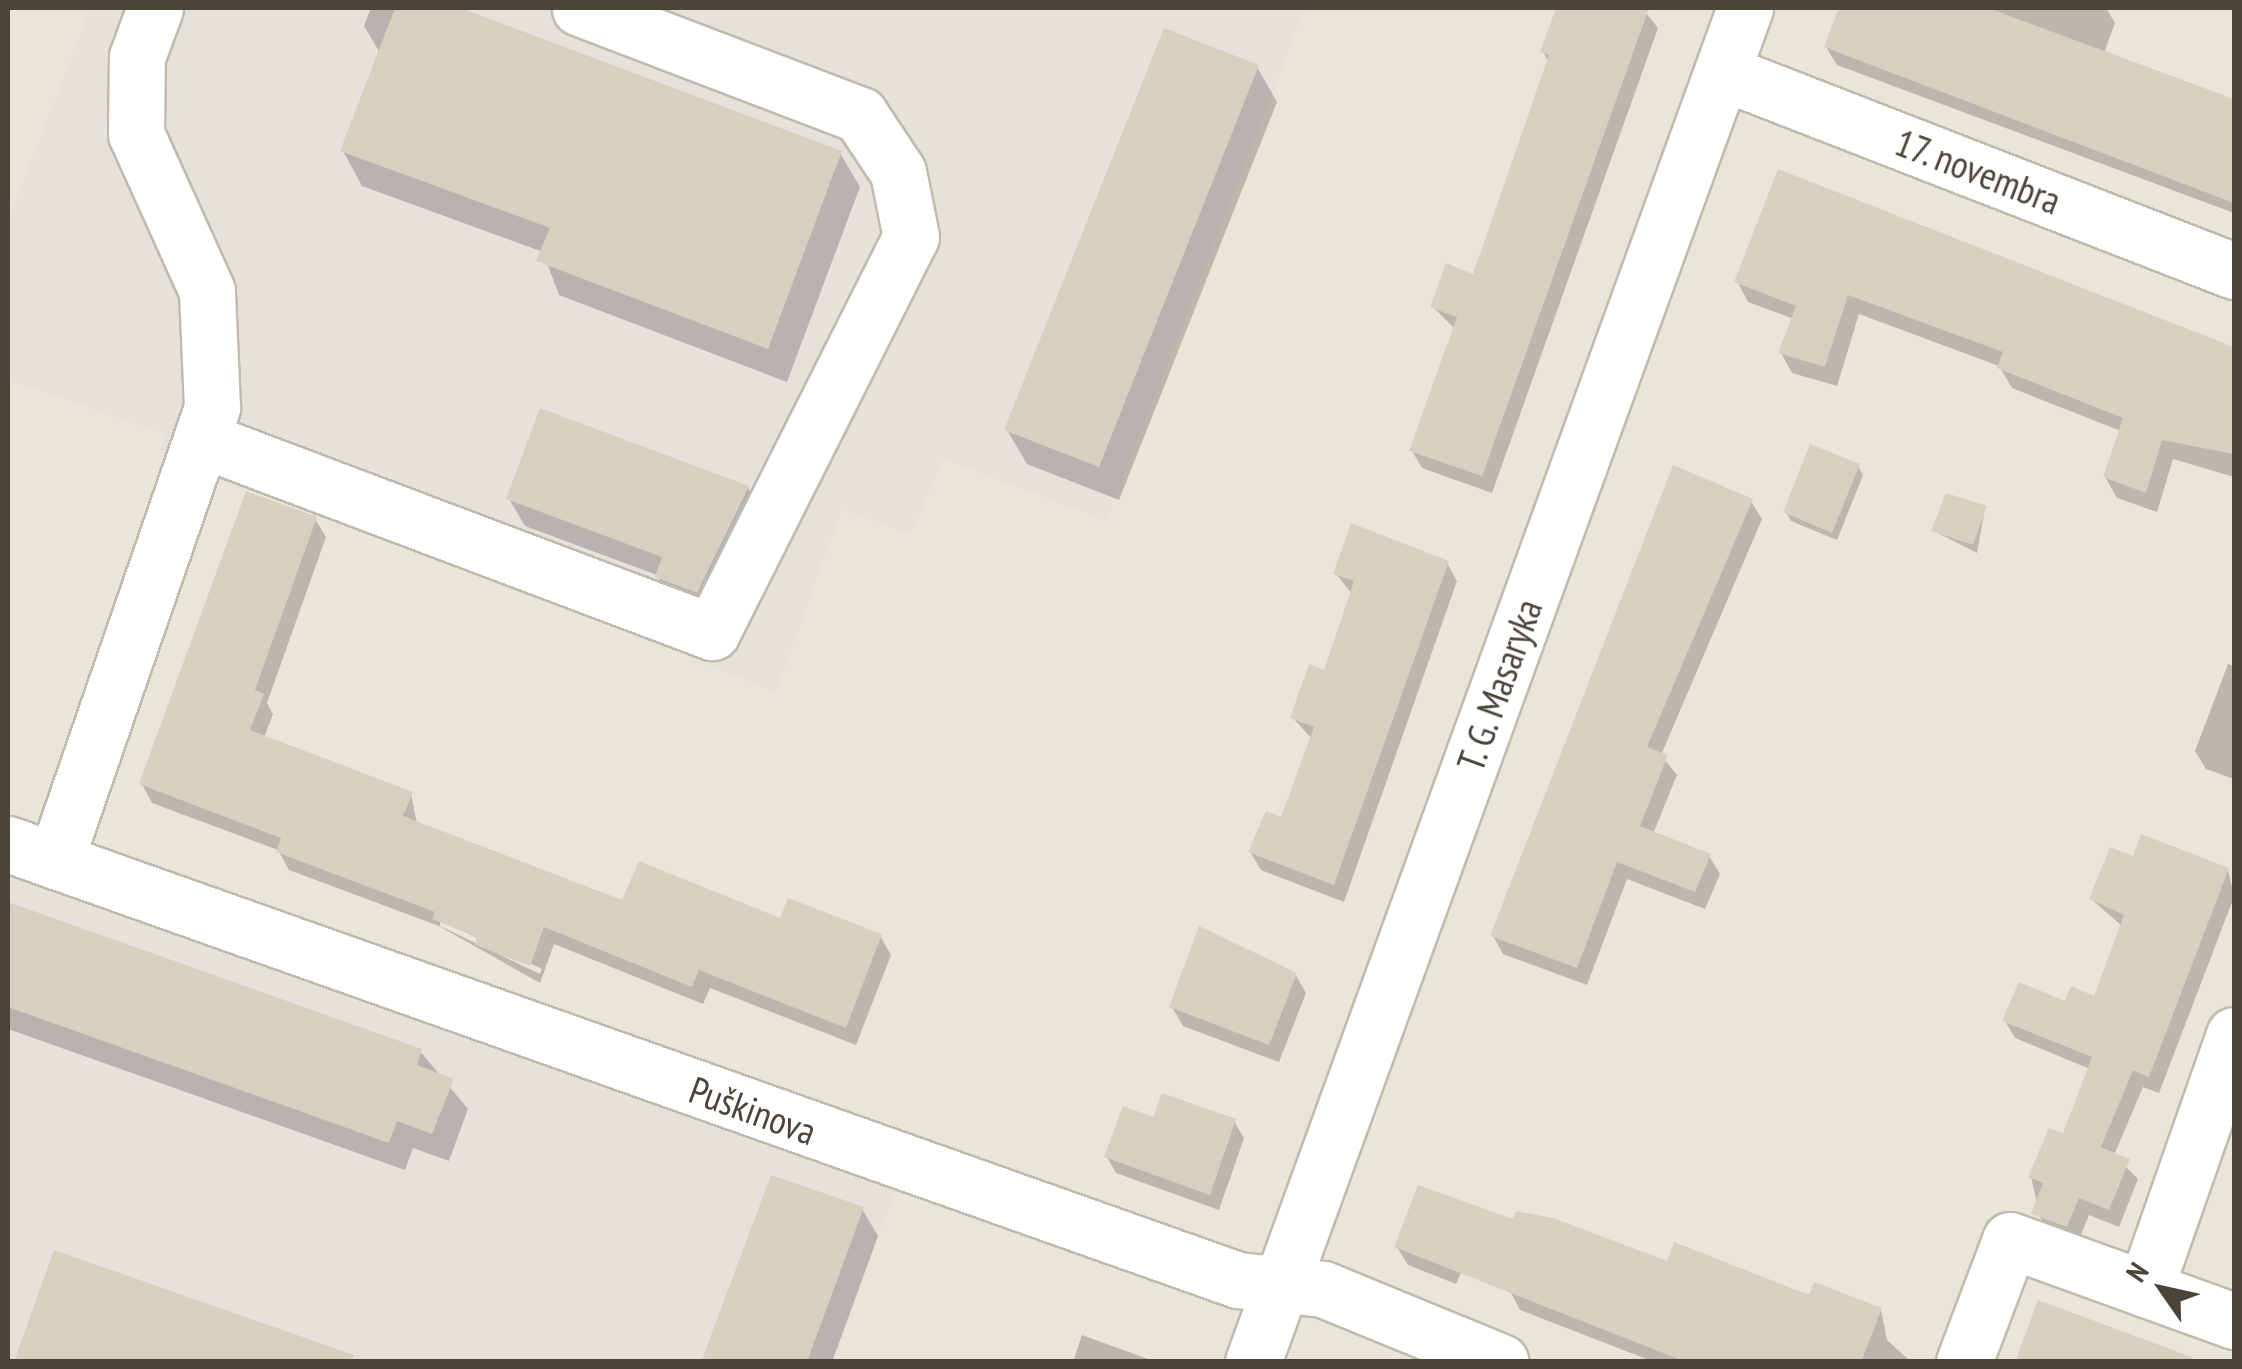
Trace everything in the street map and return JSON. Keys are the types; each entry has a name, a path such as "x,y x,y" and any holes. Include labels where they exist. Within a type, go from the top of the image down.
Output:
{"street":[{"path":"31,852 202,440 212,407 206,291 136,134 137,57 155,8"},
{"path":"202,440 712,632 910,237 898,172 860,116 580,8"},
{"name":"T. G. Masaryka","path":"1254,1362 1745,8"},
{"name":"17. novembra","path":"1722,72 2234,270"},
{"name":"Puškinova","path":"31,852 1238,1280 1323,1289 1501,1362"},
{"path":"2145,1289 2234,1035"},
{"path":"1964,1362 2010,1240 2234,1321"}],"shaded area":[{"path":"8,8 90,8 8,219"},
{"path":"90,8 1305,8 1107,521 943,459 911,535 842,509 776,693 220,459 190,466 159,453 166,434 8,380 8,219"},
{"path":"355,8 2234,8 2234,1361 8,1361 8,367"},
{"path":"8,844 904,1164 835,1361 8,1362"}],"building":[{"path":"395,8 461,8 842,151 768,349 536,261 550,228 340,151"},
{"path":"1556,8 1649,8 1482,476 1409,451 1457,317 1430,307 1446,263 1473,274 1549,55 1540,52"},
{"path":"1839,8 1988,8 2234,99 2234,203 1824,47"},
{"path":"1164,28 1259,65 1099,467 1004,430"},
{"path":"1778,169 2234,347 2234,454 2162,440 2146,493 2103,477 2123,418 1997,368 2003,352 1848,295 1825,367 1778,353 1796,306 1734,282"},
{"path":"540,408 749,486 697,593 655,577 662,557 506,499"},
{"path":"1810,444 1860,464 1832,533 1783,512"},
{"path":"1673,465 1753,499 1647,747 1668,755 1640,826 1711,854 1695,892 1617,862 1577,968 1490,936"},
{"path":"246,491 317,517 255,690 264,694 250,730 413,792 403,816 622,900 639,861 780,918 788,898 882,934 846,1028 699,970 692,987 544,927 530,966 475,945 477,937 432,919 435,912 276,852 281,838 139,784"},
{"path":"1946,493 1987,506 1973,545 1931,531"},
{"path":"1351,523 1449,561 1334,885 1248,852 1266,811 1281,817 1314,727 1290,718 1309,664 1324,670 1354,581 1333,574"},
{"path":"2141,834 2229,868 2149,1077 2133,1070 2101,1147 2130,1159 2109,1210 2079,1198 2067,1227 2031,1214 2043,1183 2028,1177 2049,1128 2063,1133 2092,1057 2002,1021 2019,982 2065,1001 2071,986 2094,996 2124,915 2089,899 2110,847 2133,856"},
{"path":"8,902 422,1049 417,1065 454,1079 432,1134 397,1121 389,1143 8,1007"},
{"path":"1199,926 1297,973 1269,1045 1169,1007"},
{"path":"1162,1093 1236,1119 1210,1195 1104,1157 1123,1106 1153,1117"},
{"path":"771,1175 864,1207 807,1362 701,1362"},
{"path":"1418,1185 1513,1219 1516,1211 1553,1218 1667,1261 1674,1242 1809,1295 1814,1282 1882,1308 1861,1362 1686,1362 1394,1247"},
{"path":"54,1250 354,1355 352,1362 14,1362"},
{"path":"2038,1300 2192,1357 2191,1362 2015,1362"}]}
